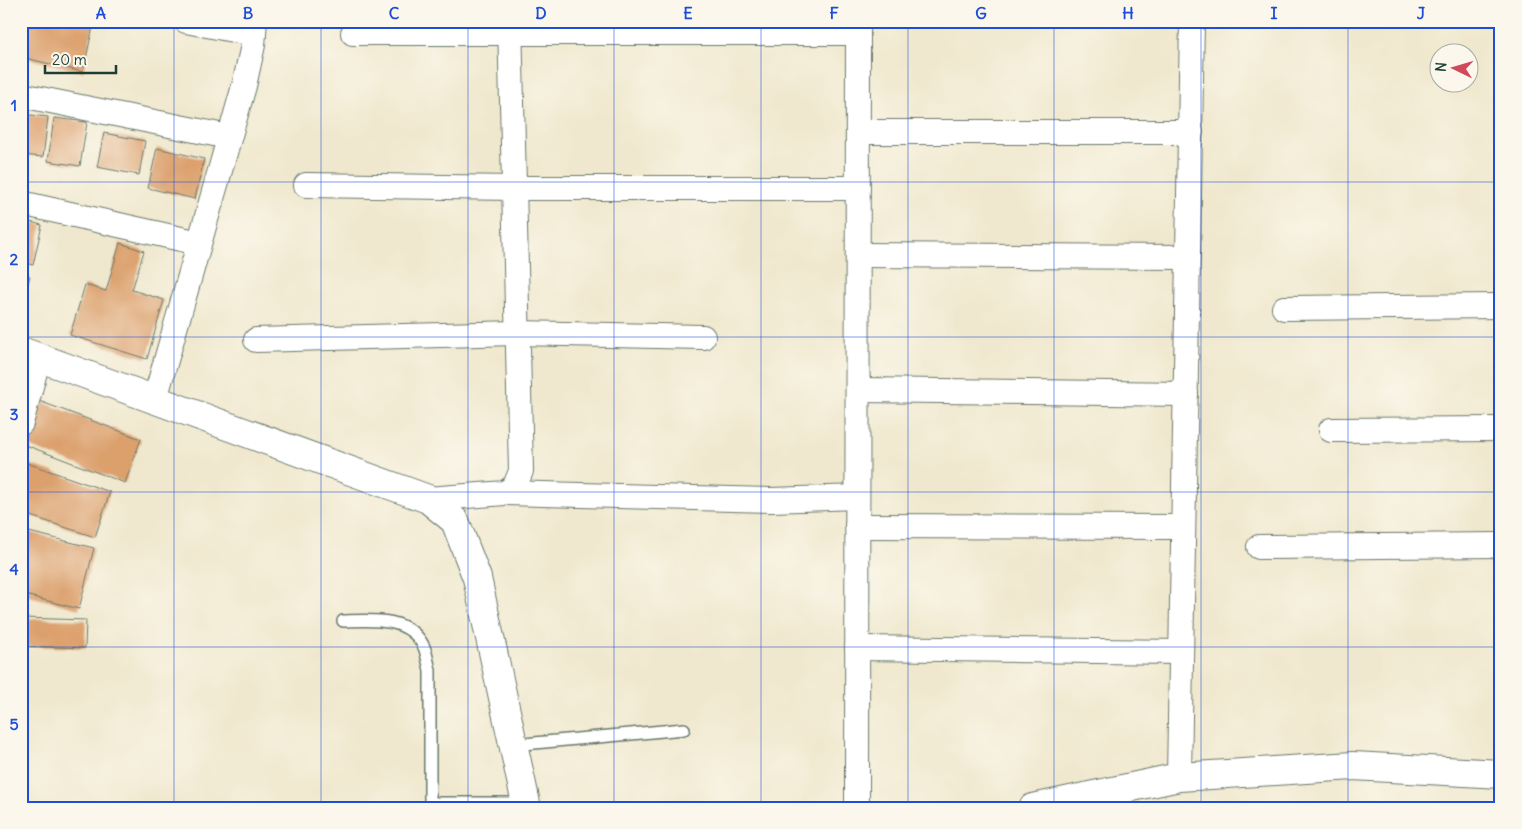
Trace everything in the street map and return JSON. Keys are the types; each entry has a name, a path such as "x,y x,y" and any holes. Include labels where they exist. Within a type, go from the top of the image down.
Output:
{"street":[{"path":"155,399 244,86 255,28 186,21"},
{"path":"1179,777 1192,21"},
{"path":"505,493 514,486 521,471 510,27"},
{"path":"353,34 510,27 858,27 857,808"},
{"path":"21,95 229,137"},
{"path":"858,132 1191,132"},
{"path":"306,185 514,188 858,188"},
{"path":"21,203 199,243"},
{"path":"858,255 1188,257"},
{"path":"1284,308 1501,306"},
{"path":"256,340 518,333 703,337"},
{"path":"21,423 30,354 428,499 455,521 476,578 526,805"},
{"path":"858,390 1186,394"},
{"path":"1331,430 1501,429"},
{"path":"428,499 505,493 772,500 857,497"},
{"path":"857,526 1183,527"},
{"path":"1258,547 1501,545"},
{"path":"857,648 1181,652"},
{"path":"1034,808 1179,777 1353,766 1501,774"}],"lane":[{"path":"343,620 379,620 398,623 414,632 425,648 430,670 430,806 526,805"},
{"path":"513,745 684,729"}],"building":[{"path":"21,21 94,22 83,72 21,57"},
{"path":"21,114 48,117 43,157 21,155"},
{"path":"54,118 87,122 80,166 48,161"},
{"path":"104,133 145,141 139,175 97,167"},
{"path":"157,148 204,159 195,199 148,188"},
{"path":"21,220 42,225 33,265 21,262"},
{"path":"120,243 144,251 132,290 164,300 147,359 70,335 85,285 106,291"},
{"path":"21,274 30,276 22,306 21,305"},
{"path":"39,401 141,439 125,483 23,444"},
{"path":"21,461 110,492 95,537 21,513"},
{"path":"21,530 94,548 79,609 21,594"},
{"path":"21,618 86,620 85,648 21,646"}]}
